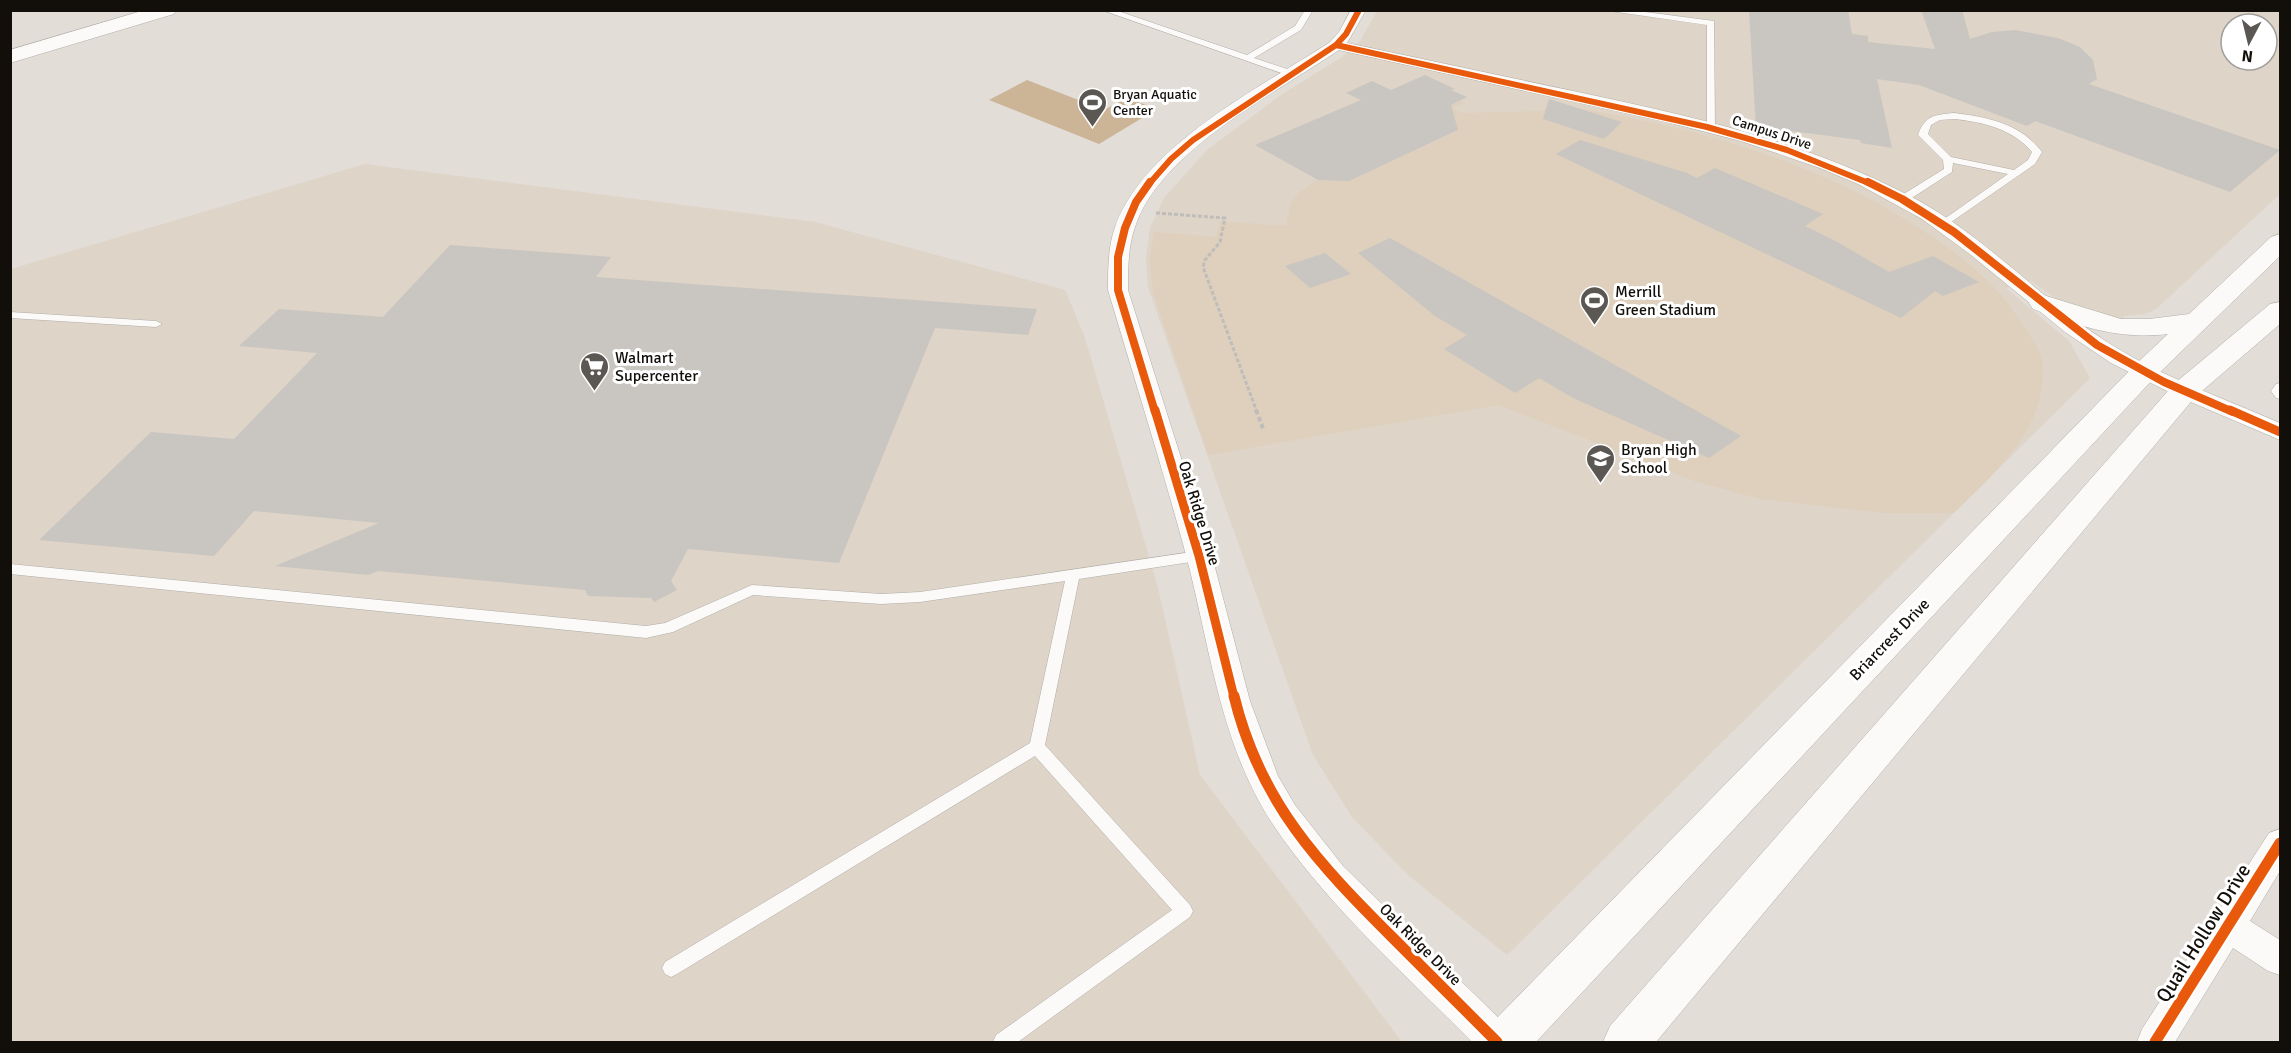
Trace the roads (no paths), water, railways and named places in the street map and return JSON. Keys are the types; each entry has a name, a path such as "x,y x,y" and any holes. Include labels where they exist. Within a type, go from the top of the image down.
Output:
{"main road":[{"path":"10,57 167,10"},
{"name":"Briarcrest Drive","path":"1505,1042 2145,371 2280,242"},
{"path":"2043,303 2120,326 2154,326 2197,321"},
{"path":"1626,1042 2186,390 2280,310"}],"street":[{"name":"Oak Ridge Drive","path":"1359,10 1353,25 1336,45 1205,131 1161,167 1142,189 1125,224 1118,256 1118,290 1199,556 1241,720 1265,782 1284,815 1332,876 1497,1042"},
{"name":"Campus Drive","path":"1336,45 1712,128 1818,161 1903,199 1944,224 1986,255 2094,343 2145,371 2280,432"},
{"name":"Quail Hollow Drive","path":"2155,1042 2280,843"},
{"path":"2229,926 2280,959"}],"lane":[{"path":"1106,10 1293,74"},
{"path":"1248,58 1298,28 1309,10"},
{"path":"1607,10 1711,23 1712,128"},
{"path":"1944,224 2015,173 2036,157 2037,152 2034,146 2014,131 1980,119 1949,117 1926,124 1923,135 1948,159 2015,173"},
{"path":"1903,199 1949,170 1948,159"},
{"path":"10,315 156,324"},
{"path":"2280,387 2277,391 2280,394"},
{"path":"10,569 646,632 668,628 752,590 899,599 1199,556"},
{"path":"671,968 1037,747 1073,575"},
{"path":"1003,1042 1184,911 1037,747"}],"place":[{"name":"Bryan Aquatic Center","path":"1092,128"},
{"name":"Merrill Green Stadium","path":"1594,326"},
{"name":"Walmart Supercenter","path":"594,392"},
{"name":"Bryan High School","path":"1600,484"}]}
